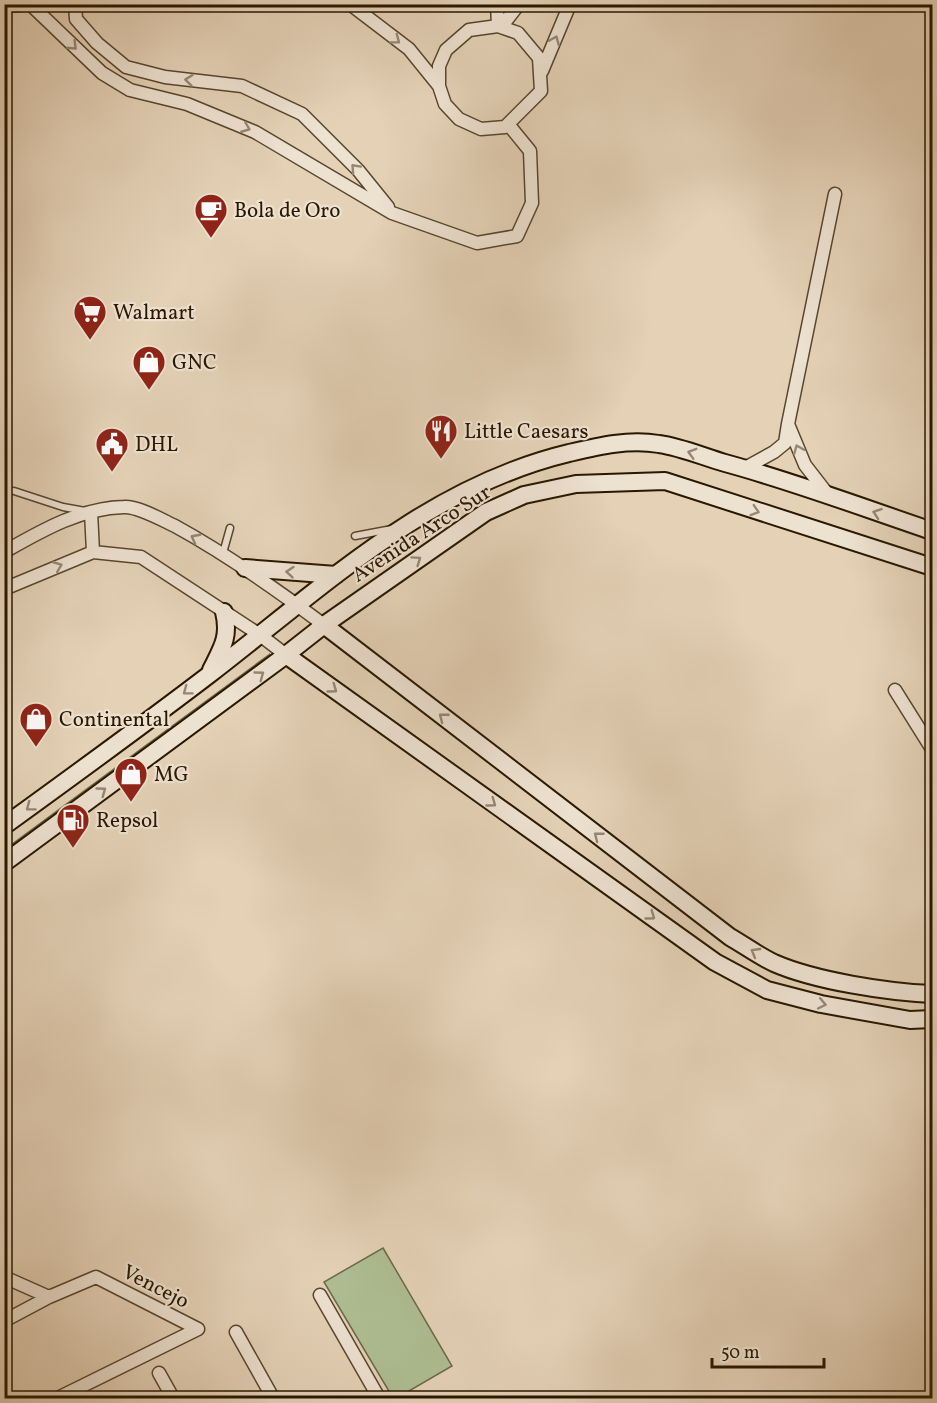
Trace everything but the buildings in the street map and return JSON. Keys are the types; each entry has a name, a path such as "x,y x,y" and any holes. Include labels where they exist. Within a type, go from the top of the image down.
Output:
{"main road":[{"name":"Avenida Arco Sur","path":"4,826 209,675 336,575 404,526 435,506 515,469 611,443 658,444 780,478 933,531"},
{"name":"Avenida Arco Sur","path":"4,863 324,625 486,512 524,495 576,484 665,481 933,567"},
{"path":"903,559 933,577"},
{"path":"245,568 336,575"},
{"path":"209,675 225,642 227,626 224,612"},
{"path":"324,625 730,937 774,963 824,979 909,993 933,994"},
{"path":"286,655 715,962 767,990 821,1004 910,1020 933,1019"}],"street":[{"path":"75,4 76,19 98,43 126,67 165,77 242,86 302,114 358,170 392,213"},
{"path":"350,4 409,49 439,86"},
{"path":"496,4 500,26"},
{"path":"500,26 519,4"},
{"path":"540,75 570,4"},
{"path":"4,6 32,5 102,74 130,90 187,105 255,132 392,213 477,243 517,236 532,203 530,151 508,124"},
{"path":"500,26 518,33 539,58 541,91 505,127 480,129 459,119 445,104 439,86 439,66 446,50 469,30 500,26"},
{"path":"745,468 774,452 785,443 835,194"},
{"path":"788,424 805,465 830,496"},
{"path":"4,552 59,523 90,512 126,506 156,517 223,553 324,625"},
{"path":"90,512 93,552"},
{"path":"4,589 93,552 141,557 260,635 286,655"},
{"path":"895,690 933,749"},
{"path":"4,1277 49,1297"},
{"name":"Vencejo","path":"49,1297 96,1277 198,1329 58,1398"},
{"path":"320,1294 379,1398"},
{"path":"4,1321 49,1297"},
{"path":"236,1332 273,1398"},
{"path":"159,1373 173,1398"}],"lane":[{"path":"14,492 63,507 90,512"},
{"path":"355,536 404,526"},
{"path":"223,553 230,528"}],"green space":[{"path":"270,654 129,772 5,863 4,850"},
{"path":"383,1248 452,1366 397,1398 393,1398 324,1282"}],"place":[{"name":"Bola de Oro","path":"211,239"},
{"name":"Walmart","path":"90,341"},
{"name":"GNC","path":"149,391"},
{"name":"Little Caesars","path":"441,460"},
{"name":"DHL","path":"112,473"},
{"name":"Continental","path":"36,748"},
{"name":"MG","path":"131,803"},
{"name":"Repsol","path":"73,849"}]}
